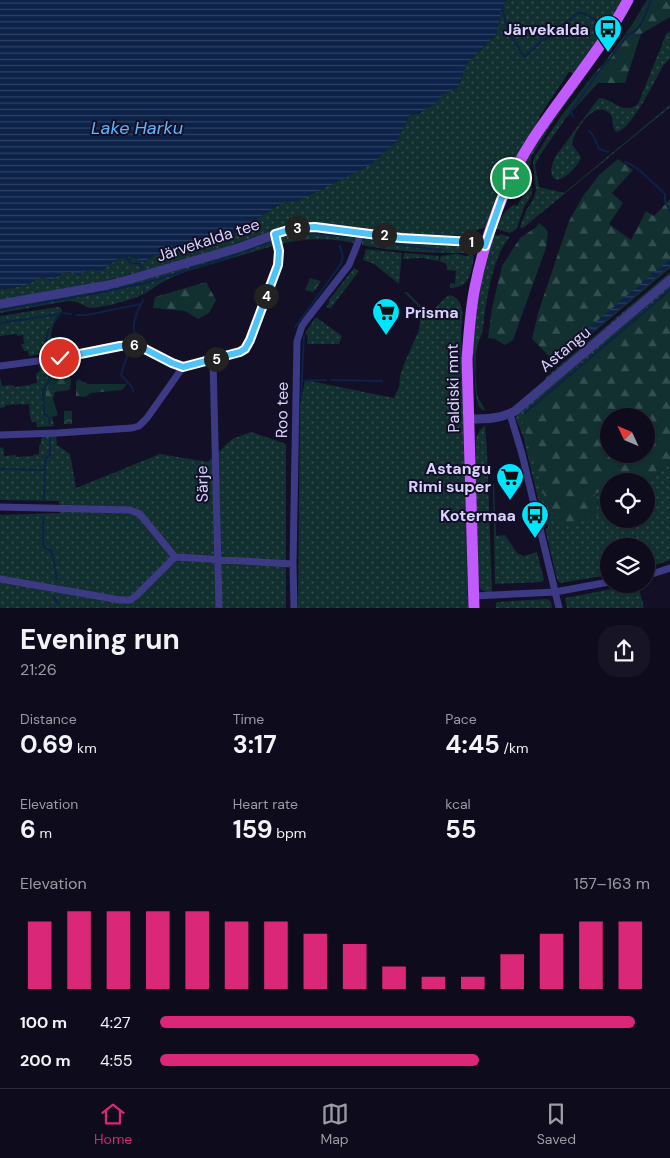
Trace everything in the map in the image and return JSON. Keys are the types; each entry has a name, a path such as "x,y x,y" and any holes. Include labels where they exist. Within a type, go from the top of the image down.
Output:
{"main road":[{"name":"Paldiski mnt","path":"474,608 467,359 474,288 485,246 501,200 521,160 554,107 612,27 628,0"}],"street":[{"name":"Järvekalda tee","path":"0,304 108,285 228,250 295,228 328,228 401,238 473,242 485,246"},
{"name":"Roo tee","path":"294,608 297,341 302,326 349,265 357,246 360,232"},
{"path":"0,366 60,358 132,345 139,346 183,367 240,352 245,349 250,340 278,265 279,251 275,234"},
{"name":"Astangu","path":"469,419 496,418 510,414 670,280"},
{"name":"Särje","path":"213,360 219,608"},
{"path":"0,435 58,433 139,426 147,418 183,367"},
{"path":"510,414 522,454 558,608"},
{"path":"0,507 130,510 140,514 175,558"},
{"path":"0,579 120,600 130,600 175,558 293,564"},
{"path":"655,573 670,568"},
{"path":"474,596 555,592 600,584"}],"green space":[{"path":"506,0 623,0 606,30 574,73 569,72 541,114 485,228 476,231 473,236 401,234 304,222 279,228 226,247 105,281 0,300 0,289 14,288 42,276 51,281 62,273 74,272 78,275 91,269 100,272 117,259 130,256 144,262 154,255 189,250 233,234 285,201 397,141 410,115 420,113 443,94 458,88 466,64 496,35 502,8"},
{"path":"647,0 670,0 670,17 641,34 625,83 598,83 566,118 562,115 605,62"},
{"path":"670,31 670,58 663,66 649,93 629,123 616,132 609,113 597,110 591,113 581,125 572,144 581,157 579,161 568,175 556,180 552,176 551,169 555,157 598,99 605,99 623,108 633,107 638,104 666,34"},
{"path":"580,81 580,84 531,157 532,194 524,207 517,228 510,233 496,229 503,215 514,205 517,206 524,193 522,192 527,181 524,163 539,138"},
{"path":"670,105 670,107 523,228 520,227 536,191 534,158 562,115 566,118 535,165 539,187 564,193"},
{"path":"618,159 633,170 612,193 623,203 609,224 631,240 646,211 654,216 670,199 670,268 556,364 532,339 538,313 569,221 583,196 599,175"},
{"path":"539,223 548,232 546,248 513,340 505,345 495,339 488,338 492,308 502,266 520,238"},
{"path":"321,230 352,234 355,239 354,243 317,239 281,244 281,238 289,233"},
{"path":"500,234 509,238 493,270 483,329 476,352 477,394 485,411 478,405 476,396 473,351 475,325 481,283 494,235 498,236"},
{"path":"366,238 454,246 468,250 466,253 453,253 388,249 362,245 362,241"},
{"path":"272,240 276,245 182,273 135,298 111,305 92,308 77,302 68,301 0,313 0,308"},
{"path":"366,249 402,253 399,284 374,264 363,260"},
{"path":"404,253 439,256 438,261 422,258 403,259"},
{"path":"471,253 474,257 466,282 457,287 450,288 450,283 455,284 456,271 446,269 448,268 445,263 439,261 441,256 456,254 468,256"},
{"path":"354,268 359,271 331,308 326,307 329,300"},
{"path":"670,272 670,276 546,381 545,378"},
{"path":"310,278 321,281 313,292 305,290"},
{"path":"206,282 216,300 209,313 198,319 185,311 153,308 155,297"},
{"path":"670,284 670,290 525,413 594,494 600,492 600,528 655,528 655,476 670,464 670,560 655,565 655,538 600,538 600,576 560,583 557,579 545,529 548,528 547,523 544,524 523,436 516,419 517,415"},
{"path":"670,290 670,464 655,476 655,473 600,473 600,492 594,494 598,515 565,526 548,508 521,418"},
{"path":"404,292 407,292 429,314 450,295 459,301 461,306 468,608 298,608 300,405 305,380 394,398 399,387 404,364 419,330 421,309"},
{"path":"57,307 61,308 62,311 54,324 51,335 61,346 62,351 29,356 28,351 24,351 21,344 24,344 23,335 0,336 0,316"},
{"path":"315,318 342,336 339,344 307,344 308,336 305,333"},
{"path":"52,362 52,381 46,392 46,410 52,417 54,426 37,427 36,422 32,422 30,417 29,404 6,405 0,408 0,377 2,386 14,385 14,387 37,383 36,374 40,371 39,363"},
{"path":"66,368 70,376 70,387 69,390 55,392 53,399 58,415 52,417 46,410 46,392 52,381 52,371"},
{"path":"78,379 87,384 127,384 122,390 91,393 85,397 76,396 76,382"},
{"path":"64,411 72,411 72,424 64,424"},
{"path":"485,425 492,592 484,591 478,586 476,438"},
{"path":"251,432 286,444 286,608 0,608 0,515 60,513 59,501 0,500 0,448 3,447 4,456 33,456 39,454 39,445 43,436 56,435 57,445 70,454 76,488 160,454 208,462 232,439"},
{"path":"493,484 496,536 505,535 517,553 524,556 537,552 544,580 541,582 495,584"},
{"path":"600,591 600,593 640,593 644,608 567,608 565,598"},
{"path":"548,599 551,602 552,608 496,608 497,602"}],"water":[{"name":"Lake Harku","path":"0,0 506,0 502,8 496,35 466,64 458,88 443,94 429,108 410,115 397,141 371,165 296,202 285,201 233,234 189,250 154,255 144,262 130,256 117,259 100,272 91,269 78,275 74,272 62,273 51,281 42,276 22,286 0,289"},
{"path":"670,259 670,265 576,346 572,345 572,342"}],"waterway":[{"path":"573,117 571,111 626,38 626,35 636,31 639,27 651,0"},
{"path":"502,8 509,34 525,57 541,41 550,37 578,13 583,13 599,22 605,23"},
{"path":"589,131 599,149 608,152"},
{"path":"625,162 641,172 665,194 665,202 670,210"},
{"path":"291,236 311,233 348,237"},
{"path":"369,239 442,250"},
{"path":"0,310 149,282 220,260 269,242"},
{"path":"295,327 341,264 343,257 340,246"},
{"path":"126,257 131,263 140,264 144,271"},
{"path":"144,288 144,293"},
{"path":"525,413 670,290"},
{"path":"137,338 134,323 143,300"},
{"path":"77,315 87,315 141,304"},
{"path":"63,313 71,314"},
{"path":"53,324 59,314"},
{"path":"0,323 60,314"},
{"path":"48,352 46,340 49,329"},
{"path":"301,398 304,336"},
{"path":"129,351 121,375 132,387 133,391"},
{"path":"48,366 49,381 43,391 44,413 49,418 49,423"},
{"path":"302,381 326,380"},
{"path":"332,380 382,381"},
{"path":"44,500 45,460 50,454 50,439"},
{"path":"0,469 44,470"},
{"path":"43,518 43,546 52,552 57,579"},
{"path":"54,597 58,604"}],"place":[{"name":"Järvekalda","path":"608,53"},
{"name":"Prisma","path":"386,336"},
{"name":"Astangu Rimi super","path":"510,501"},
{"name":"Kotermaa","path":"535,539"}],"route":[{"path":"60,358 132,345 139,346 183,367 240,352 245,349 250,340 278,265 279,251 275,234 295,228 315,227 401,238 473,242 485,246 511,178"}]}
